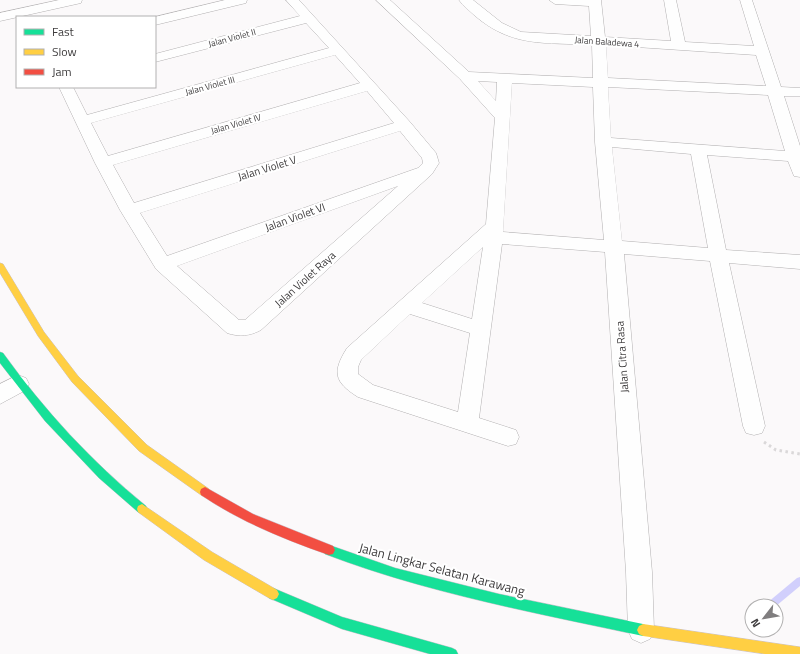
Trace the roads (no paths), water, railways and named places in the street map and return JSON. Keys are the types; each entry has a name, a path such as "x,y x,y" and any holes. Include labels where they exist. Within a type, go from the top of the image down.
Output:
{"main road":[{"name":"Jalan Lingkar Selatan Karawang","path":"0,266 41,334 75,379 144,448 223,505 282,533 395,573 499,600 642,630 800,653"},
{"path":"0,356 18,384 78,452 173,532 223,566 278,597 330,619 394,639 452,654"}],"street":[{"path":"0,17 29,9 76,0"},
{"path":"156,20 241,0"},
{"path":"292,0 370,85 430,157 431,163 426,170"},
{"path":"382,0 466,76 503,118"},
{"name":"Jalan Baladewa 4","path":"465,0 506,33 520,36 762,50"},
{"path":"555,0 595,1"},
{"path":"670,0 679,46"},
{"path":"603,142 698,149 798,164 746,0"},
{"name":"Jalan Citra Rasa","path":"595,1 603,142 614,247 639,572 642,630"},
{"name":"Jalan Violet II","path":"156,58 308,18"},
{"name":"Jalan Violet III","path":"82,121 338,50"},
{"path":"466,76 505,80 800,92"},
{"path":"467,424 494,232 505,80"},
{"name":"Jalan Violet IV","path":"103,163 370,85"},
{"name":"Jalan Violet Raya","path":"66,88 103,163 129,210 163,264 234,328 248,328 260,320 426,170"},
{"name":"Jalan Violet V","path":"129,210 404,125"},
{"path":"698,149 718,255 754,426"},
{"name":"Jalan Violet VI","path":"163,264 426,170"},
{"path":"508,437 366,391 353,384 345,372 346,367 354,354 407,306 494,232 614,247 800,262"},
{"path":"407,306 480,330"},
{"path":"0,395 18,384"}],"waterway":[{"path":"780,598 800,581"}]}
